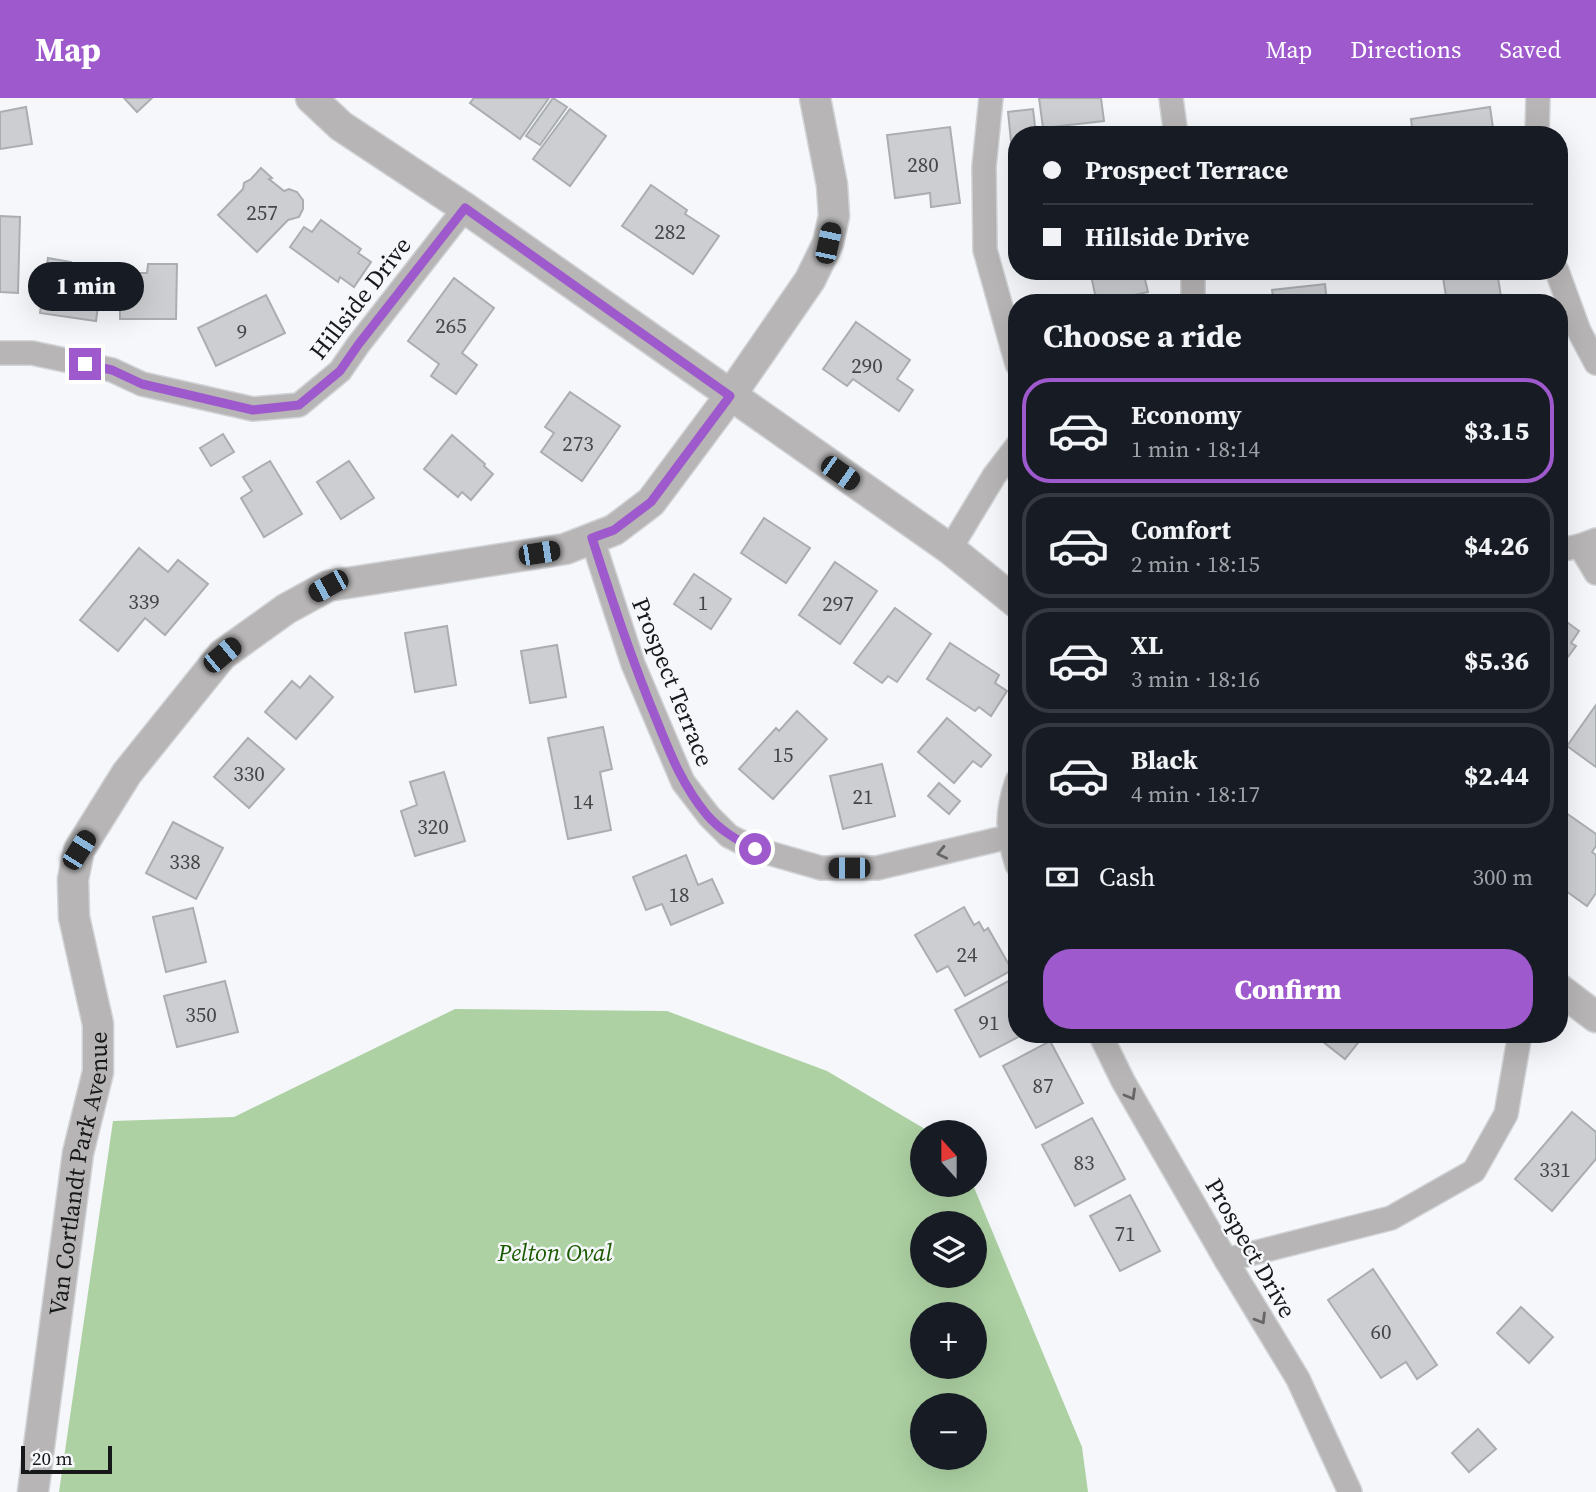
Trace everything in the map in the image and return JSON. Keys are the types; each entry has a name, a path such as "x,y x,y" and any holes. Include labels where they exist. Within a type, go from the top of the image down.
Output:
{"street":[{"path":"311,98 341,126 465,208 950,549 1008,596"},
{"name":"Van Cortlandt Park Avenue","path":"33,1492 78,1153 98,1072 97,1024 74,917 72,879 79,850 127,773 222,655 286,609 328,586 565,549 614,530 651,502 730,396 810,281 828,243 834,216 832,185 815,98"},
{"path":"991,98 984,167 985,250 1008,331"},
{"path":"1171,98 1175,126"},
{"path":"1536,126 1538,98"},
{"name":"Hillside Drive","path":"0,353 32,353 112,370 142,384 253,410 299,405 340,371 465,208"},
{"path":"1568,301 1579,331 1596,363"},
{"path":"950,549 993,476 1008,457"},
{"name":"Prospect Terrace","path":"592,538 633,664 683,782 709,816 729,836 755,849 821,868 877,868 1008,837"},
{"path":"1578,546 1596,573"},
{"path":"1568,996 1596,1017"},
{"name":"Prospect Drive","path":"1105,1043 1226,1260 1298,1380 1350,1492"},
{"path":"1226,1260 1391,1218 1474,1171 1506,1114 1518,1043"}],"green space":[{"name":"Pelton Oval","path":"455,1009 667,1011 827,1071 910,1120 910,1197 978,1197 984,1211 910,1211 910,1288 987,1288 987,1219 1082,1447 1088,1492 59,1492 113,1121 234,1117"}],"building":[{"path":"124,98 152,98 137,112"},
{"path":"474,98 549,98 520,139 470,103"},
{"path":"553,98 567,107 540,145 526,136"},
{"path":"1039,98 1101,98 1104,121 1043,126"},
{"path":"26,107 32,144 0,149 0,112"},
{"path":"1490,107 1493,126 1412,126 1411,119"},
{"path":"570,109 606,136 570,186 533,159"},
{"path":"1033,109 1035,126 1009,126 1008,112"},
{"path":"950,127 960,203 931,207 930,193 895,198 887,135"},
{"path":"261,168 272,178 269,179 284,191 289,189 297,192 303,200 303,209 299,217 288,220 257,252 218,215 243,189 244,183"},
{"path":"651,185 687,210 685,214 719,236 693,274 622,226"},
{"path":"0,216 20,217 18,293 0,292"},
{"path":"321,220 361,249 358,253 371,262 354,287 340,277 338,282 290,247 304,227 312,232"},
{"path":"48,258 71,262 70,271 89,273 86,290 100,292 96,321 40,313"},
{"path":"148,264 177,264 176,319 120,319 120,273 147,273"},
{"path":"454,278 494,308 462,353 477,365 456,394 431,376 439,364 408,341"},
{"path":"1092,280 1145,280 1148,292 1139,294 1095,294"},
{"path":"1443,280 1498,280 1501,294 1446,294"},
{"path":"1325,284 1326,294 1273,294 1272,290"},
{"path":"266,295 285,333 216,366 198,328"},
{"path":"856,322 910,360 897,379 913,390 899,411 853,379 847,386 823,369"},
{"path":"570,392 620,426 582,481 541,452 554,433 545,427"},
{"path":"223,434 234,452 211,466 200,448"},
{"path":"452,435 493,474 471,500 462,492 458,497 424,469"},
{"path":"270,461 302,514 264,537 241,498 252,491 243,477"},
{"path":"349,461 374,498 341,519 317,482"},
{"path":"764,518 810,548 786,583 741,553"},
{"path":"139,548 168,572 178,560 208,584 165,635 145,618 118,651 80,620"},
{"path":"835,562 877,591 840,644 799,615"},
{"path":"694,574 731,599 711,629 674,604"},
{"path":"895,608 931,634 897,682 888,676 882,683 854,663"},
{"path":"1568,623 1579,631 1571,643 1576,646 1568,657"},
{"path":"447,626 456,685 415,692 405,633"},
{"path":"950,643 999,675 995,683 1007,691 991,716 979,707 975,711 927,679"},
{"path":"557,645 566,697 530,703 521,651"},
{"path":"310,676 333,697 296,739 265,712 292,681 300,688"},
{"path":"1596,705 1596,767 1568,745"},
{"path":"797,711 827,739 773,799 739,769 776,728 779,731"},
{"path":"947,718 991,755 981,767 973,761 954,783 918,752"},
{"path":"603,727 612,769 600,772 611,830 568,839 548,738"},
{"path":"248,738 284,769 249,808 214,777"},
{"path":"882,764 895,816 843,829 830,776"},
{"path":"444,772 465,841 415,856 401,811 417,805 410,782"},
{"path":"939,783 960,801 949,814 928,796"},
{"path":"1568,814 1596,834 1596,846 1592,852 1596,855 1596,893 1587,906 1568,892"},
{"path":"173,822 223,848 196,899 146,873"},
{"path":"686,855 698,885 712,879 723,903 671,925 662,904 646,910 633,877"},
{"path":"964,907 974,925 979,922 984,931 988,928 1008,963 1008,972 965,996 948,966 937,972 915,935"},
{"path":"193,908 206,962 166,972 153,917"},
{"path":"225,981 238,1032 177,1047 164,996"},
{"path":"1008,981 1008,1042 980,1057 955,1010"},
{"path":"1051,1043 1083,1103 1036,1128 1003,1066"},
{"path":"1325,1043 1358,1043 1345,1059"},
{"path":"1572,1112 1596,1132 1596,1159 1552,1211 1515,1179"},
{"path":"1092,1118 1125,1179 1075,1206 1042,1145"},
{"path":"1130,1195 1160,1251 1120,1271 1090,1216"},
{"path":"1373,1269 1437,1365 1417,1379 1406,1362 1381,1378 1328,1300"},
{"path":"1521,1307 1553,1337 1529,1363 1497,1333"},
{"path":"1478,1429 1496,1449 1469,1472 1452,1453"}],"route":[{"path":"85,364 112,370 142,384 253,410 299,405 340,371 465,208 730,396 651,502 614,530 592,538 633,664 683,782 709,816 729,836 755,849"}]}
